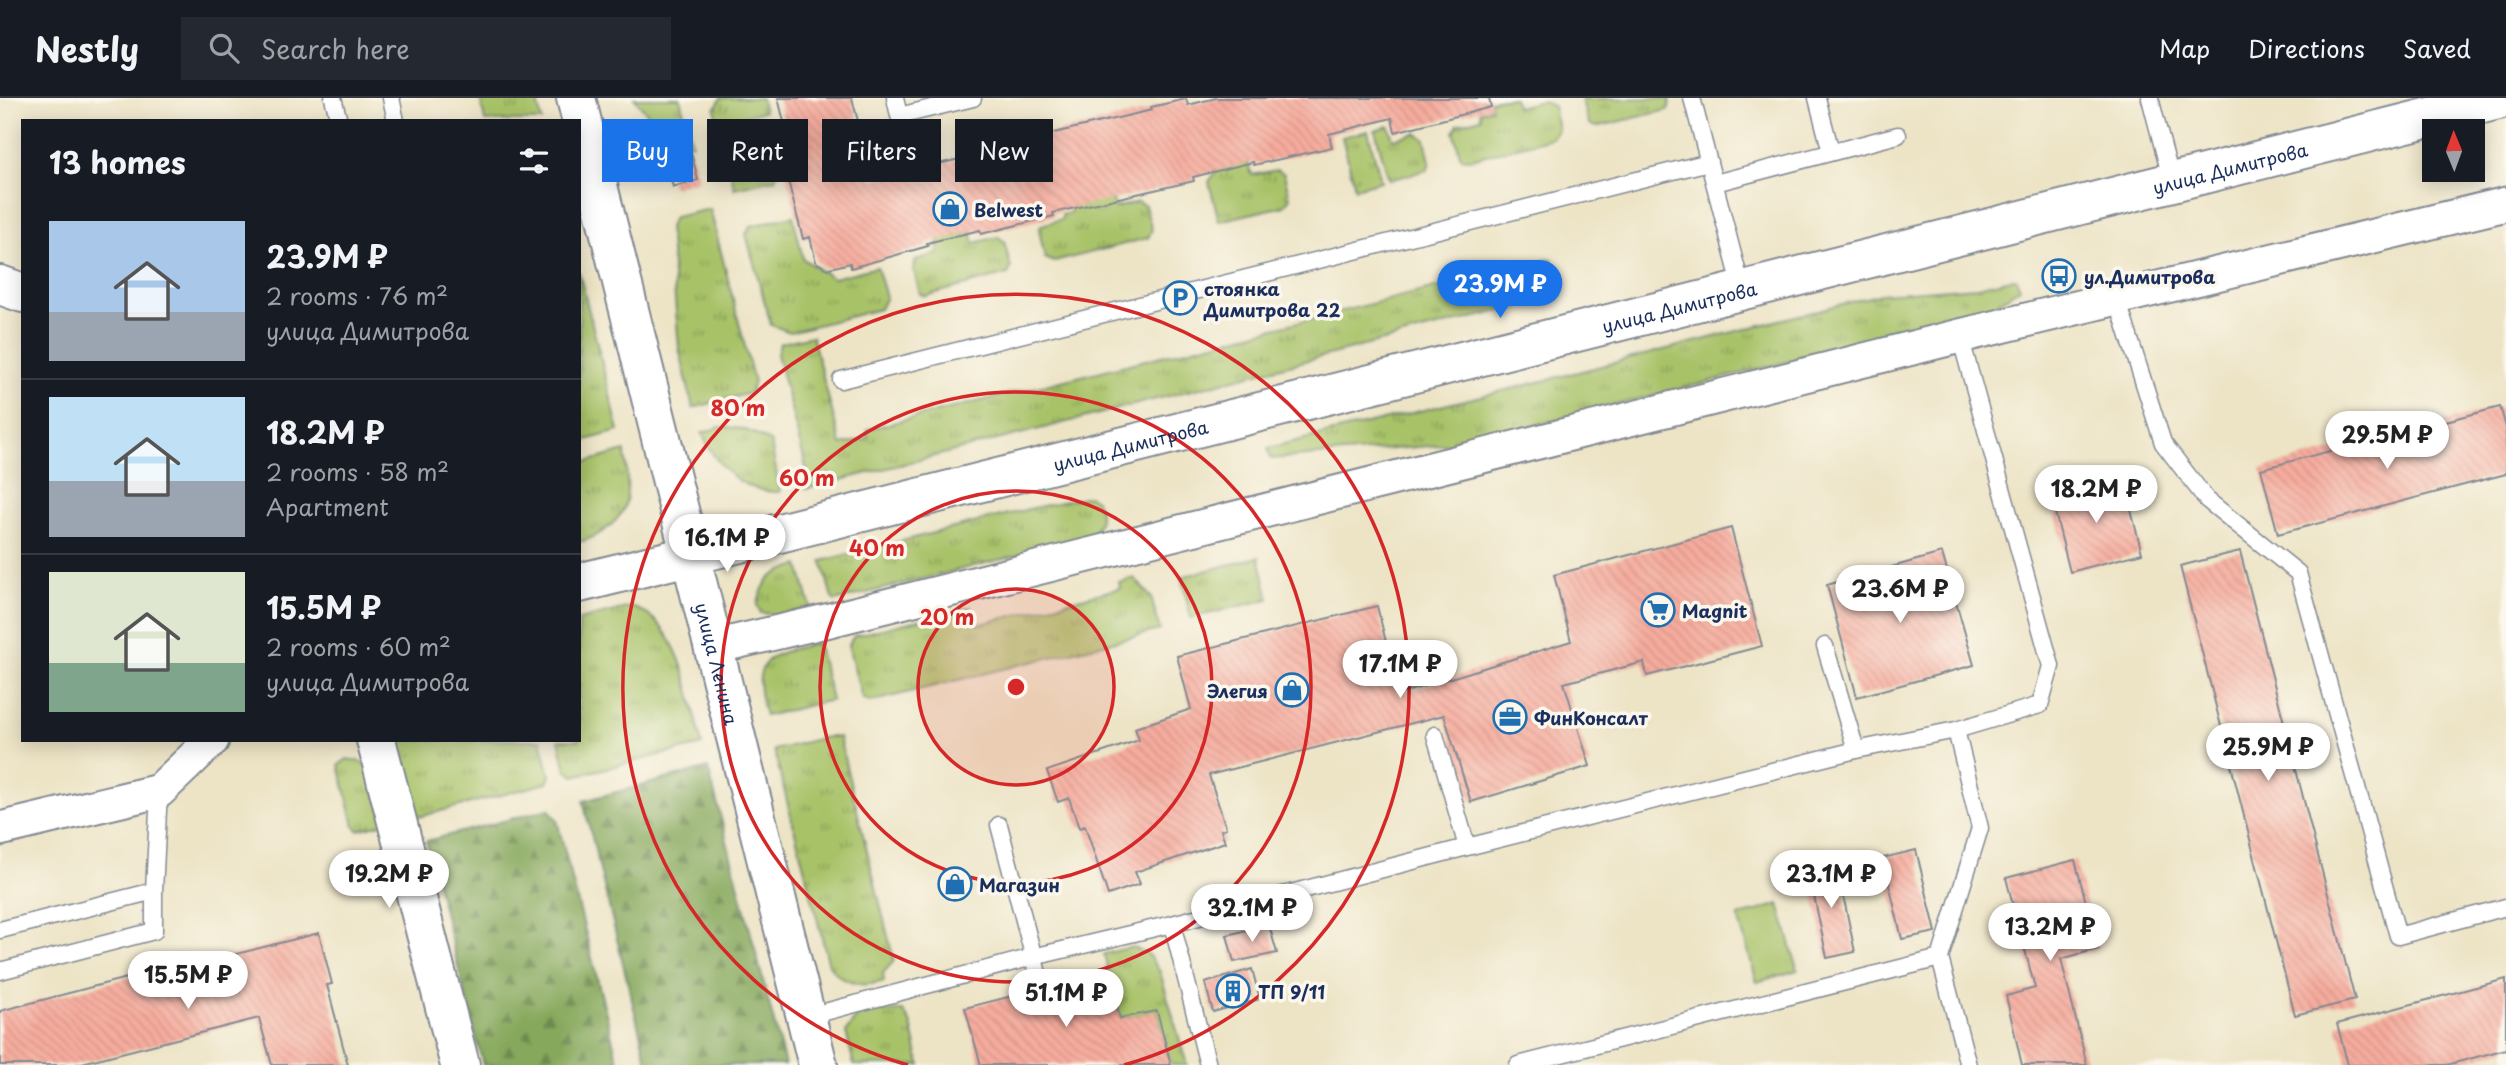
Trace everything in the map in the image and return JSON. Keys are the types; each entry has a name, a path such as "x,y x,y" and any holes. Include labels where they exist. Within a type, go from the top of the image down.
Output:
{"main road":[{"name":"улица Ленина","path":"576,98 818,1065"},
{"name":"улица Димитрова","path":"581,583 2506,98"},
{"path":"0,285 21,292"},
{"path":"377,742 460,1065"}],"street":[{"path":"714,647 839,618 1960,336 2506,204"},
{"path":"0,829 159,791 210,742"}],"lane":[{"path":"333,98 338,119"},
{"path":"391,98 396,119"},
{"path":"895,98 899,116 973,98"},
{"path":"1692,98 1742,289"},
{"path":"1817,98 1831,152"},
{"path":"2150,98 2172,182"},
{"path":"1714,183 1898,135"},
{"path":"841,380 1709,162"},
{"path":"2117,299 2163,443 2207,500 2298,573 2398,936 2506,907"},
{"path":"806,1017 1467,847 1856,750 1956,730 2040,705 2050,666 1960,336"},
{"path":"1825,646 1856,750"},
{"path":"1956,730 1980,828 1940,958 1968,1065"},
{"path":"1435,734 1467,847"},
{"path":"0,971 154,931 159,791"},
{"path":"999,825 1042,989"},
{"path":"0,930 154,891"},
{"path":"1172,924 1208,1065"},
{"path":"1518,1065 1940,958"}],"green space":[{"path":"480,98 536,98 541,119 485,119"},
{"path":"634,98 680,98 686,119 652,119"},
{"path":"721,98 761,98 764,111 734,119 722,119 717,117 715,109"},
{"path":"1514,98 1516,107 1542,101 1553,106 1558,129 1552,138 1471,159 1461,158 1454,132 1458,124 1481,118 1480,112 1491,108 1490,101"},
{"path":"1671,98 1668,110 1596,127 1589,124 1581,99"},
{"path":"1389,126 1393,139 1416,133 1425,139 1430,162 1427,170 1389,180 1375,130"},
{"path":"1368,131 1381,181 1355,188 1342,137"},
{"path":"1247,160 1252,175 1277,170 1284,174 1290,198 1284,206 1219,221 1209,182 1219,167"},
{"path":"733,182 761,182 734,188"},
{"path":"1112,195 1115,208 1138,202 1145,206 1152,230 1148,238 1054,262 1045,258 1039,230 1041,225 1062,219 1062,215 1070,213 1073,203"},
{"path":"710,209 754,382 750,393 693,408 679,348 669,227 674,217"},
{"path":"793,216 803,259 833,278 877,267 886,297 880,309 790,332 771,325 746,234 751,226"},
{"path":"971,232 974,243 998,237 1004,241 1011,268 1008,274 925,296 920,294 913,268 916,260 939,253 937,244 943,238"},
{"path":"1552,259 1562,289 1527,304 806,489 804,479 808,475 777,354 780,343 812,336 841,445 867,439 868,429"},
{"path":"2016,278 2020,288 1985,312 1466,443 1271,459 1268,448 1881,294 1977,287"},
{"path":"581,280 619,431 581,441"},
{"path":"719,427 746,430 771,443 780,492 754,488 722,466 702,433"},
{"path":"625,451 627,488 624,508 616,520 605,530 581,541 581,463"},
{"path":"1089,496 1096,500 1100,515 1099,524 1090,537 835,601 832,598 822,561"},
{"path":"1259,557 1269,599 1191,618 1181,577"},
{"path":"799,565 811,608 781,615 761,613 757,605 767,582 776,574"},
{"path":"1134,578 1151,597 1160,630 870,702 862,698 848,645 854,636 971,607 977,625 1120,588 1119,582"},
{"path":"630,607 648,615 662,628 681,664 702,745 574,776 566,770 559,742 581,742 581,619"},
{"path":"817,643 832,700 765,716 759,682 766,663 785,651"},
{"path":"826,737 839,737 894,961 883,973 884,981 876,983 846,981 829,965 774,750"},
{"path":"398,742 542,742 550,776 547,783 418,817"},
{"path":"347,759 368,766 385,823 358,830 354,825 339,765"},
{"path":"708,768 785,1065 648,1065 583,801"},
{"path":"549,809 557,820 619,1065 483,1065 426,841"},
{"path":"1779,904 1798,970 1757,982 1738,917"},
{"path":"1132,947 1147,953 1160,972 1187,1065 1171,1065 1157,1012 1120,1018 1104,954"},
{"path":"861,1011 903,1011 911,1024 920,1065 854,1065 846,1032"}],"building":[{"path":"778,98 852,98 857,119 822,119 822,182 941,182 941,163 955,160 955,182 1053,182 1053,133 1152,110 1151,107 1186,99 1188,105 1216,98 1489,98 1491,107 1395,132 1392,118 1329,134 1332,147 1254,165 1253,162 1193,177 1194,181 1053,213 1054,216 981,234 980,230 927,243 928,246 851,268 850,263 827,269 816,262 810,237 803,239 788,182 808,182 808,119 783,119"},
{"path":"693,160 698,180 693,181"},
{"path":"672,182 691,182 673,187"},
{"path":"2500,407 2506,427 2506,474 2278,534 2261,469"},
{"path":"2123,479 2142,553 2070,572 2051,497"},
{"path":"1731,528 1762,646 1647,676 1644,662 1564,683 1590,766 1471,802 1444,715 1209,775 1226,828 1221,830 1225,842 1135,872 1140,884 1108,895 1085,826 1079,828 1069,798 1058,802 1047,771 1139,740 1135,728 1191,709 1177,656 1377,606 1399,694 1571,641 1554,575"},
{"path":"2240,551 2355,1000 2295,1015 2180,566"},
{"path":"1942,553 1974,665 1857,697 1827,585"},
{"path":"1916,850 1936,932 1902,939 1883,858"},
{"path":"2075,860 2098,949 2061,959 2087,1065 2022,1065 2006,996 2035,988 2006,878"},
{"path":"1836,861 1855,952 1827,958 1808,867"},
{"path":"1269,925 1277,953 1234,962 1227,935"},
{"path":"319,933 332,984 327,985 348,1065 272,1065 259,1018 74,1065 0,1065 0,1011 134,976 136,986 187,973 185,967"},
{"name":"ТП 9/11","path":"1252,969 1260,999 1213,1012 1205,983"},
{"path":"1108,972 1120,1018 1157,1011 1171,1065 981,1065 965,1008 1032,991 1035,997 1044,999 1050,996 1052,986"},
{"path":"2506,979 2506,1049 2447,1065 2348,1065 2337,1024"}],"place":[{"name":"Belwest","path":"950,209"},
{"name":"ул.Димитрова","path":"2059,276"},
{"name":"стоянка Димитрова 22","path":"1180,298"},
{"name":"Magnit","path":"1658,610"},
{"name":"Элегия","path":"1292,690"},
{"name":"ФинКонсалт","path":"1510,717"},
{"name":"Магазин","path":"955,884"},
{"name":"ТП 9/11","path":"1233,991"}]}
